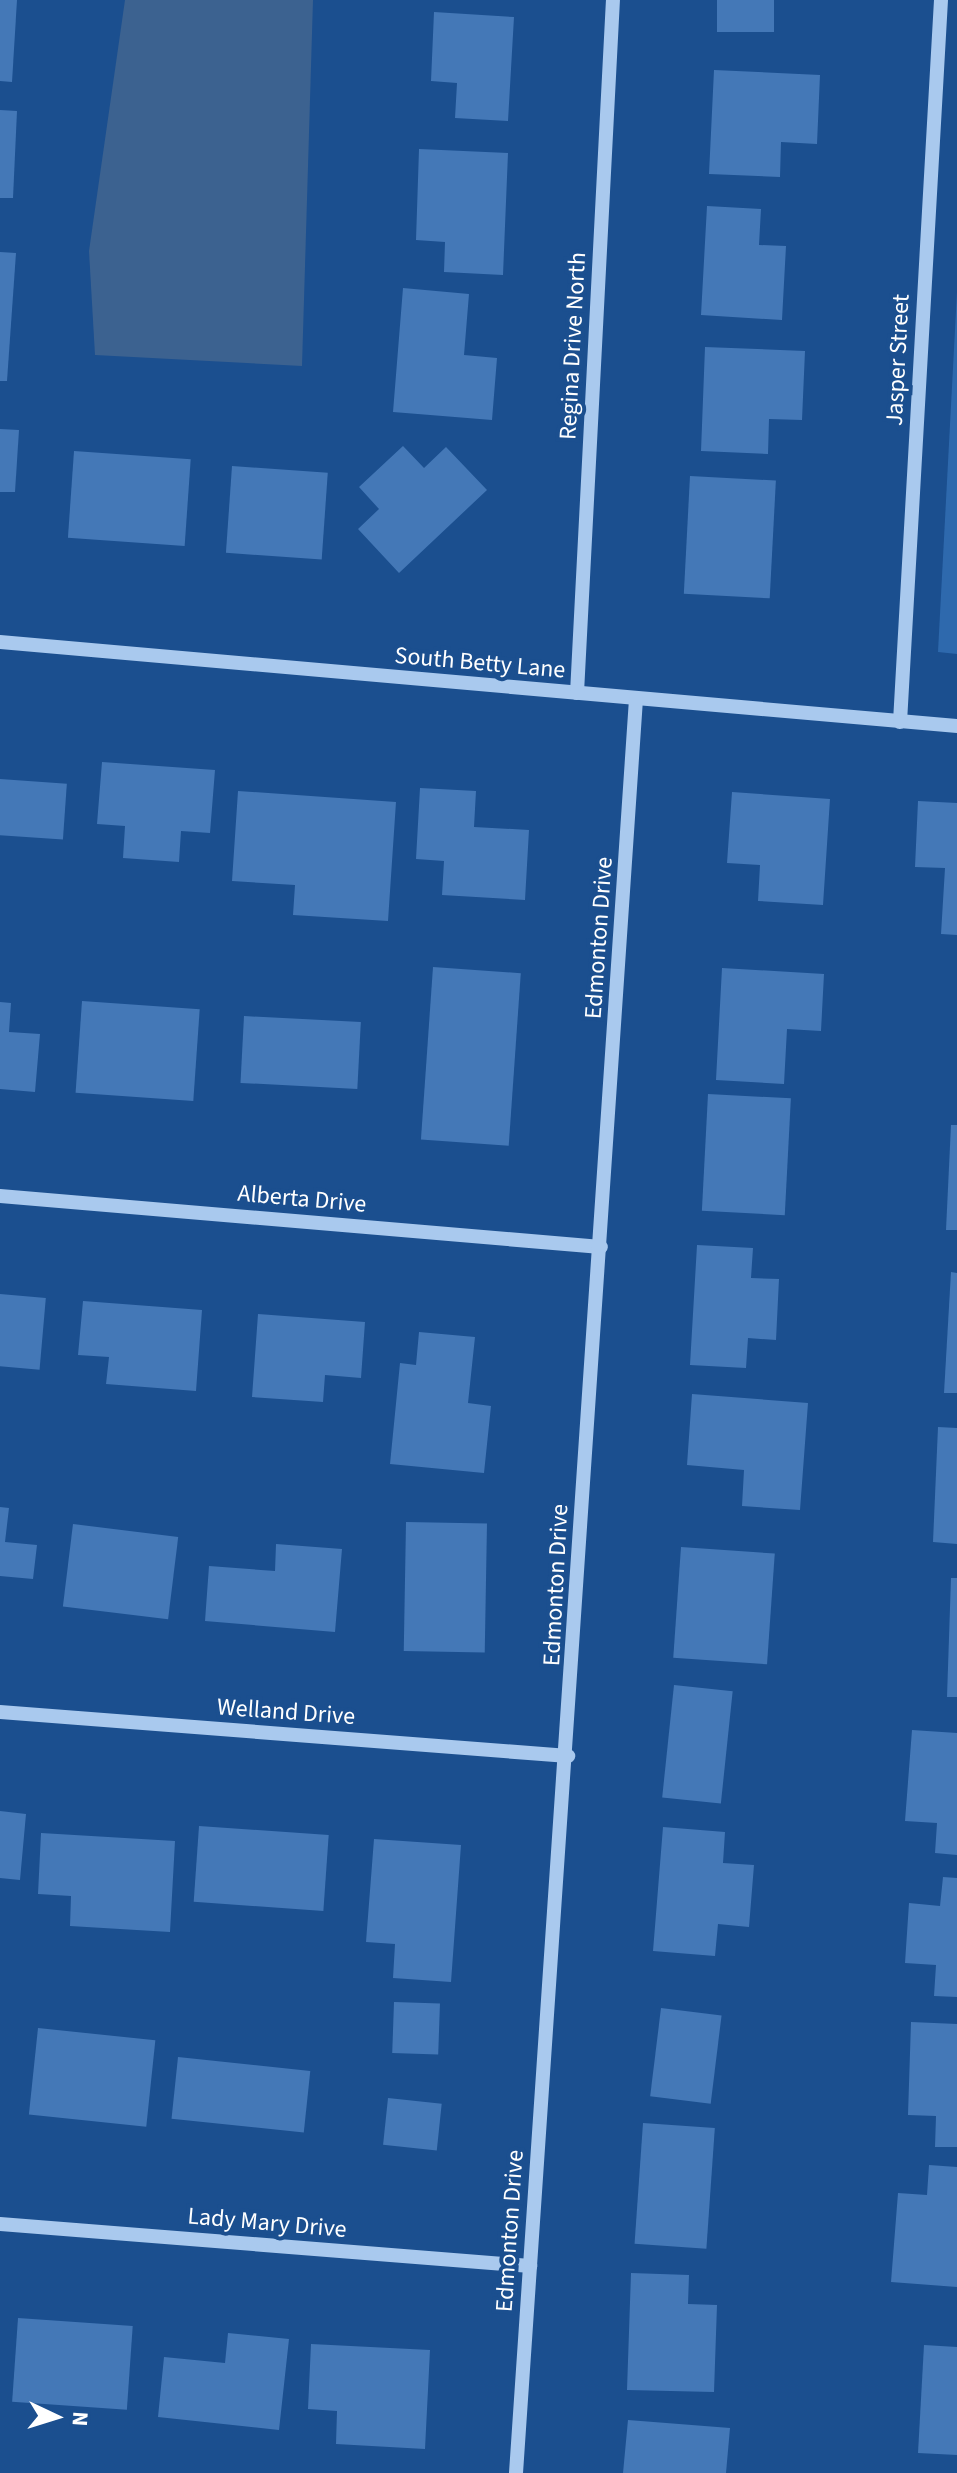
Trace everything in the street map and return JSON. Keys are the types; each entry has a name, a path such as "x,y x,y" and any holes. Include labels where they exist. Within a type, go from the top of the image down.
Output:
{"street":[{"name":"Regina Drive North","path":"577,693 613,0"},
{"name":"Jasper Street","path":"900,722 941,0"},
{"name":"South Betty Lane","path":"0,642 957,726"},
{"name":"Edmonton Drive","path":"516,2473 568,1756 636,699"},
{"name":"Alberta Drive","path":"0,1196 601,1247"},
{"name":"Welland Drive","path":"0,1712 568,1756"},
{"name":"Lady Mary Drive","path":"0,2224 530,2266"}],"shaded area":[{"path":"125,0 313,0 302,366 95,355 89,251"},
{"path":"957,292 957,654 938,652"}],"building":[{"path":"0,0 17,0 12,82 0,81"},
{"path":"717,0 774,0 774,32 717,32"},
{"path":"434,12 514,17 508,121 455,118 457,83 431,81"},
{"path":"714,70 820,75 817,144 781,142 780,177 709,174"},
{"path":"0,110 17,111 13,198 0,198"},
{"path":"419,149 508,153 503,275 444,272 445,242 416,240"},
{"path":"707,206 761,209 759,245 786,246 782,320 701,315"},
{"path":"0,252 16,253 7,381 0,381"},
{"path":"403,288 469,294 464,355 497,358 492,420 393,412"},
{"path":"705,347 805,351 802,420 769,419 768,454 701,451"},
{"path":"0,429 19,430 15,492 0,492"},
{"path":"403,446 424,468 446,447 487,490 399,573 358,529 379,509 359,487"},
{"path":"74,451 191,459 185,546 68,538"},
{"path":"232,466 328,473 322,559 226,553"},
{"path":"690,476 776,481 770,598 684,594"},
{"path":"102,762 215,770 210,833 181,831 179,862 123,858 125,826 97,824"},
{"path":"0,779 67,784 63,840 0,835"},
{"path":"420,788 476,791 474,827 529,830 525,900 442,895 444,861 416,859"},
{"path":"238,791 396,802 388,921 293,915 295,885 232,881"},
{"path":"732,792 830,799 823,905 758,901 760,865 727,863"},
{"path":"918,801 957,803 957,935 941,934 945,868 915,867"},
{"path":"433,967 521,973 509,1146 421,1140"},
{"path":"722,968 824,974 821,1031 787,1029 784,1084 716,1080"},
{"path":"82,1001 200,1009 193,1101 76,1093"},
{"path":"0,1002 11,1003 9,1032 40,1034 35,1092 0,1089"},
{"path":"244,1016 361,1022 357,1089 240,1083"},
{"path":"708,1094 791,1098 785,1215 702,1211"},
{"path":"951,1125 957,1125 957,1230 946,1230"},
{"path":"697,1245 753,1248 751,1278 779,1279 776,1340 748,1338 746,1368 690,1365"},
{"path":"951,1272 957,1273 957,1393 944,1393"},
{"path":"0,1294 46,1298 40,1370 0,1366"},
{"path":"83,1301 202,1310 196,1391 106,1384 109,1357 78,1355"},
{"path":"258,1314 365,1322 361,1378 325,1375 323,1402 252,1397"},
{"path":"419,1332 475,1337 468,1403 491,1406 484,1473 390,1464 400,1363 416,1365"},
{"path":"692,1394 808,1403 800,1510 742,1506 744,1470 687,1465"},
{"path":"938,1427 957,1428 957,1544 933,1542"},
{"path":"0,1507 9,1508 5,1542 37,1545 33,1579 0,1576"},
{"path":"406,1522 487,1523 485,1652 404,1651"},
{"path":"73,1524 178,1537 168,1619 63,1606"},
{"path":"276,1544 342,1549 335,1632 205,1621 209,1566 275,1571"},
{"path":"681,1547 775,1554 767,1664 673,1658"},
{"path":"951,1578 957,1578 957,1697 947,1697"},
{"path":"674,1685 733,1691 721,1804 662,1797"},
{"path":"912,1730 957,1733 957,1855 935,1853 937,1823 905,1821"},
{"path":"0,1811 26,1814 20,1880 0,1878"},
{"path":"199,1826 329,1835 323,1911 194,1902"},
{"path":"663,1827 725,1832 723,1863 754,1865 749,1927 718,1924 715,1956 653,1951"},
{"path":"41,1833 175,1841 170,1932 70,1926 71,1896 38,1894"},
{"path":"374,1839 461,1845 451,1982 393,1978 395,1944 366,1942"},
{"path":"943,1877 957,1878 957,1997 934,1996 936,1965 905,1963 909,1903 940,1906"},
{"path":"394,2002 440,2004 438,2055 392,2053"},
{"path":"661,2008 722,2015 711,2104 650,2096"},
{"path":"911,2022 957,2024 957,2147 935,2147 936,2116 908,2115"},
{"path":"38,2028 155,2040 146,2127 29,2115"},
{"path":"178,2057 310,2071 304,2133 172,2119"},
{"path":"388,2098 442,2104 437,2150 383,2145"},
{"path":"643,2123 715,2128 706,2249 635,2244"},
{"path":"929,2165 957,2167 957,2287 891,2282 898,2193 927,2195"},
{"path":"631,2273 689,2275 688,2304 717,2305 714,2392 627,2390"},
{"path":"18,2318 133,2326 127,2410 12,2402"},
{"path":"228,2333 289,2339 279,2430 158,2417 164,2357 225,2363"},
{"path":"311,2344 430,2350 425,2449 336,2444 337,2411 308,2409"},
{"path":"924,2345 957,2347 957,2455 918,2453"},
{"path":"628,2420 730,2428 726,2473 623,2473"}]}
